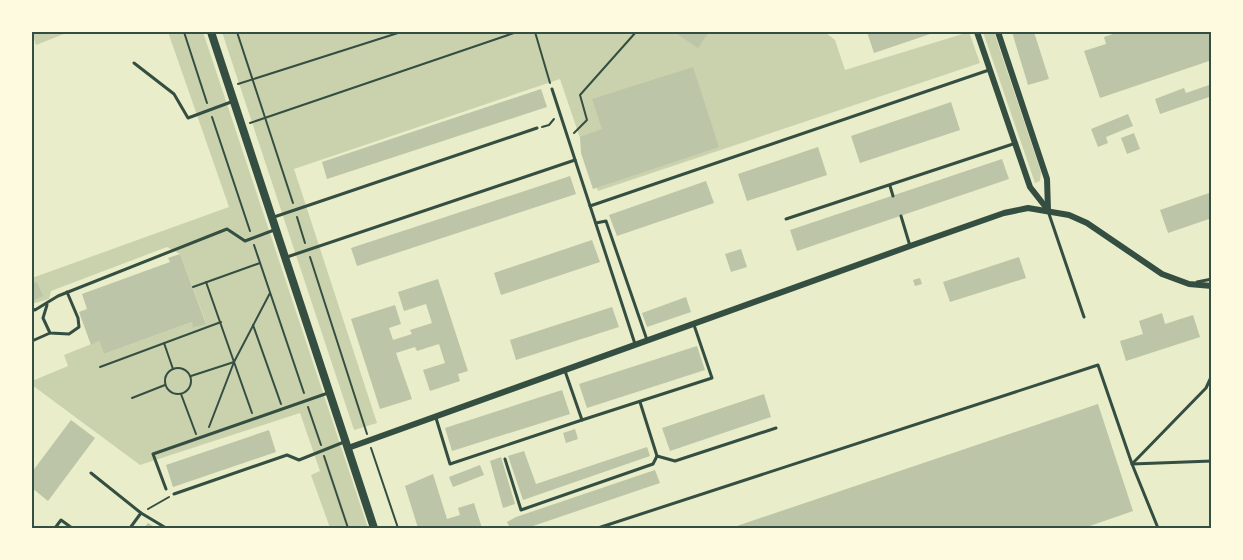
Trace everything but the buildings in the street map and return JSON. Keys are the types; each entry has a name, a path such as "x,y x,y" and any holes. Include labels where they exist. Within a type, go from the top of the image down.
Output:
{"street":[{"path":"211,32 374,528"},
{"path":"977,32 1030,187 1048,210"},
{"path":"998,32 1047,179 1048,210"},
{"path":"346,444 369,440 648,342 910,246 1004,213 1028,208 1048,210 1087,223 1162,274 1189,284 1212,286"}],"lane":[{"path":"134,63 174,94 188,118 233,101"},
{"path":"590,207 990,69"},
{"path":"552,89 636,345"},
{"path":"271,218 537,129"},
{"path":"786,219 1015,143"},
{"path":"284,258 575,160"},
{"path":"890,185 893,196"},
{"path":"1048,210 1084,318"},
{"path":"901,216 910,246"},
{"path":"596,223 606,220 648,342"},
{"path":"32,309 47,305 67,292 227,229 245,241 275,230"},
{"path":"1189,284 1212,279"},
{"path":"32,341 50,333 69,334 79,327 78,318 67,292"},
{"path":"47,305 43,318 50,333"},
{"path":"435,416 450,464 712,378 694,325"},
{"path":"598,528 1098,365 1132,464 1158,528"},
{"path":"565,370 582,420"},
{"path":"1132,464 1206,388 1212,375"},
{"path":"166,489 153,454 330,392"},
{"path":"505,459 521,510 653,464 657,456 640,402"},
{"path":"657,456 675,461 776,428"},
{"path":"174,494 287,455 299,460 346,444"},
{"path":"1132,464 1212,461"},
{"path":"91,473 141,513 166,528"},
{"path":"130,528 141,513"},
{"path":"55,528 61,520 72,528"}],"path":[{"path":"184,32 348,528"},
{"path":"237,32 398,528"},
{"path":"228,88 401,32"},
{"path":"240,126 517,32"},
{"path":"568,139 586,120 580,95 636,32"},
{"path":"193,287 260,263"},
{"path":"206,282 254,418"},
{"path":"205,435 234,362 270,293"},
{"path":"100,367 221,322"},
{"path":"253,325 282,408"},
{"path":"164,343 173,369"},
{"path":"191,377 234,362"},
{"path":"173,369 185,370 191,377 191,386 182,394 172,394 165,386 166,375 173,369"},
{"path":"132,398 165,386"},
{"path":"182,394 198,438"},
{"path":"141,513 174,494"}],"green space":[{"path":"32,32 69,32 36,45"},
{"path":"168,32 203,32 368,528 330,528 311,475 320,471 300,413 140,465 32,385 32,381 68,366 64,355 99,341 104,354 192,322 194,328 206,323 180,254 167,247 51,291 49,299 32,302 32,278 229,207"},
{"path":"222,32 825,32 835,40 845,70 969,32 980,63 598,191 560,79 294,169 377,423 354,430"},
{"path":"983,32 994,32 1041,172 1040,181 1035,183"}]}
